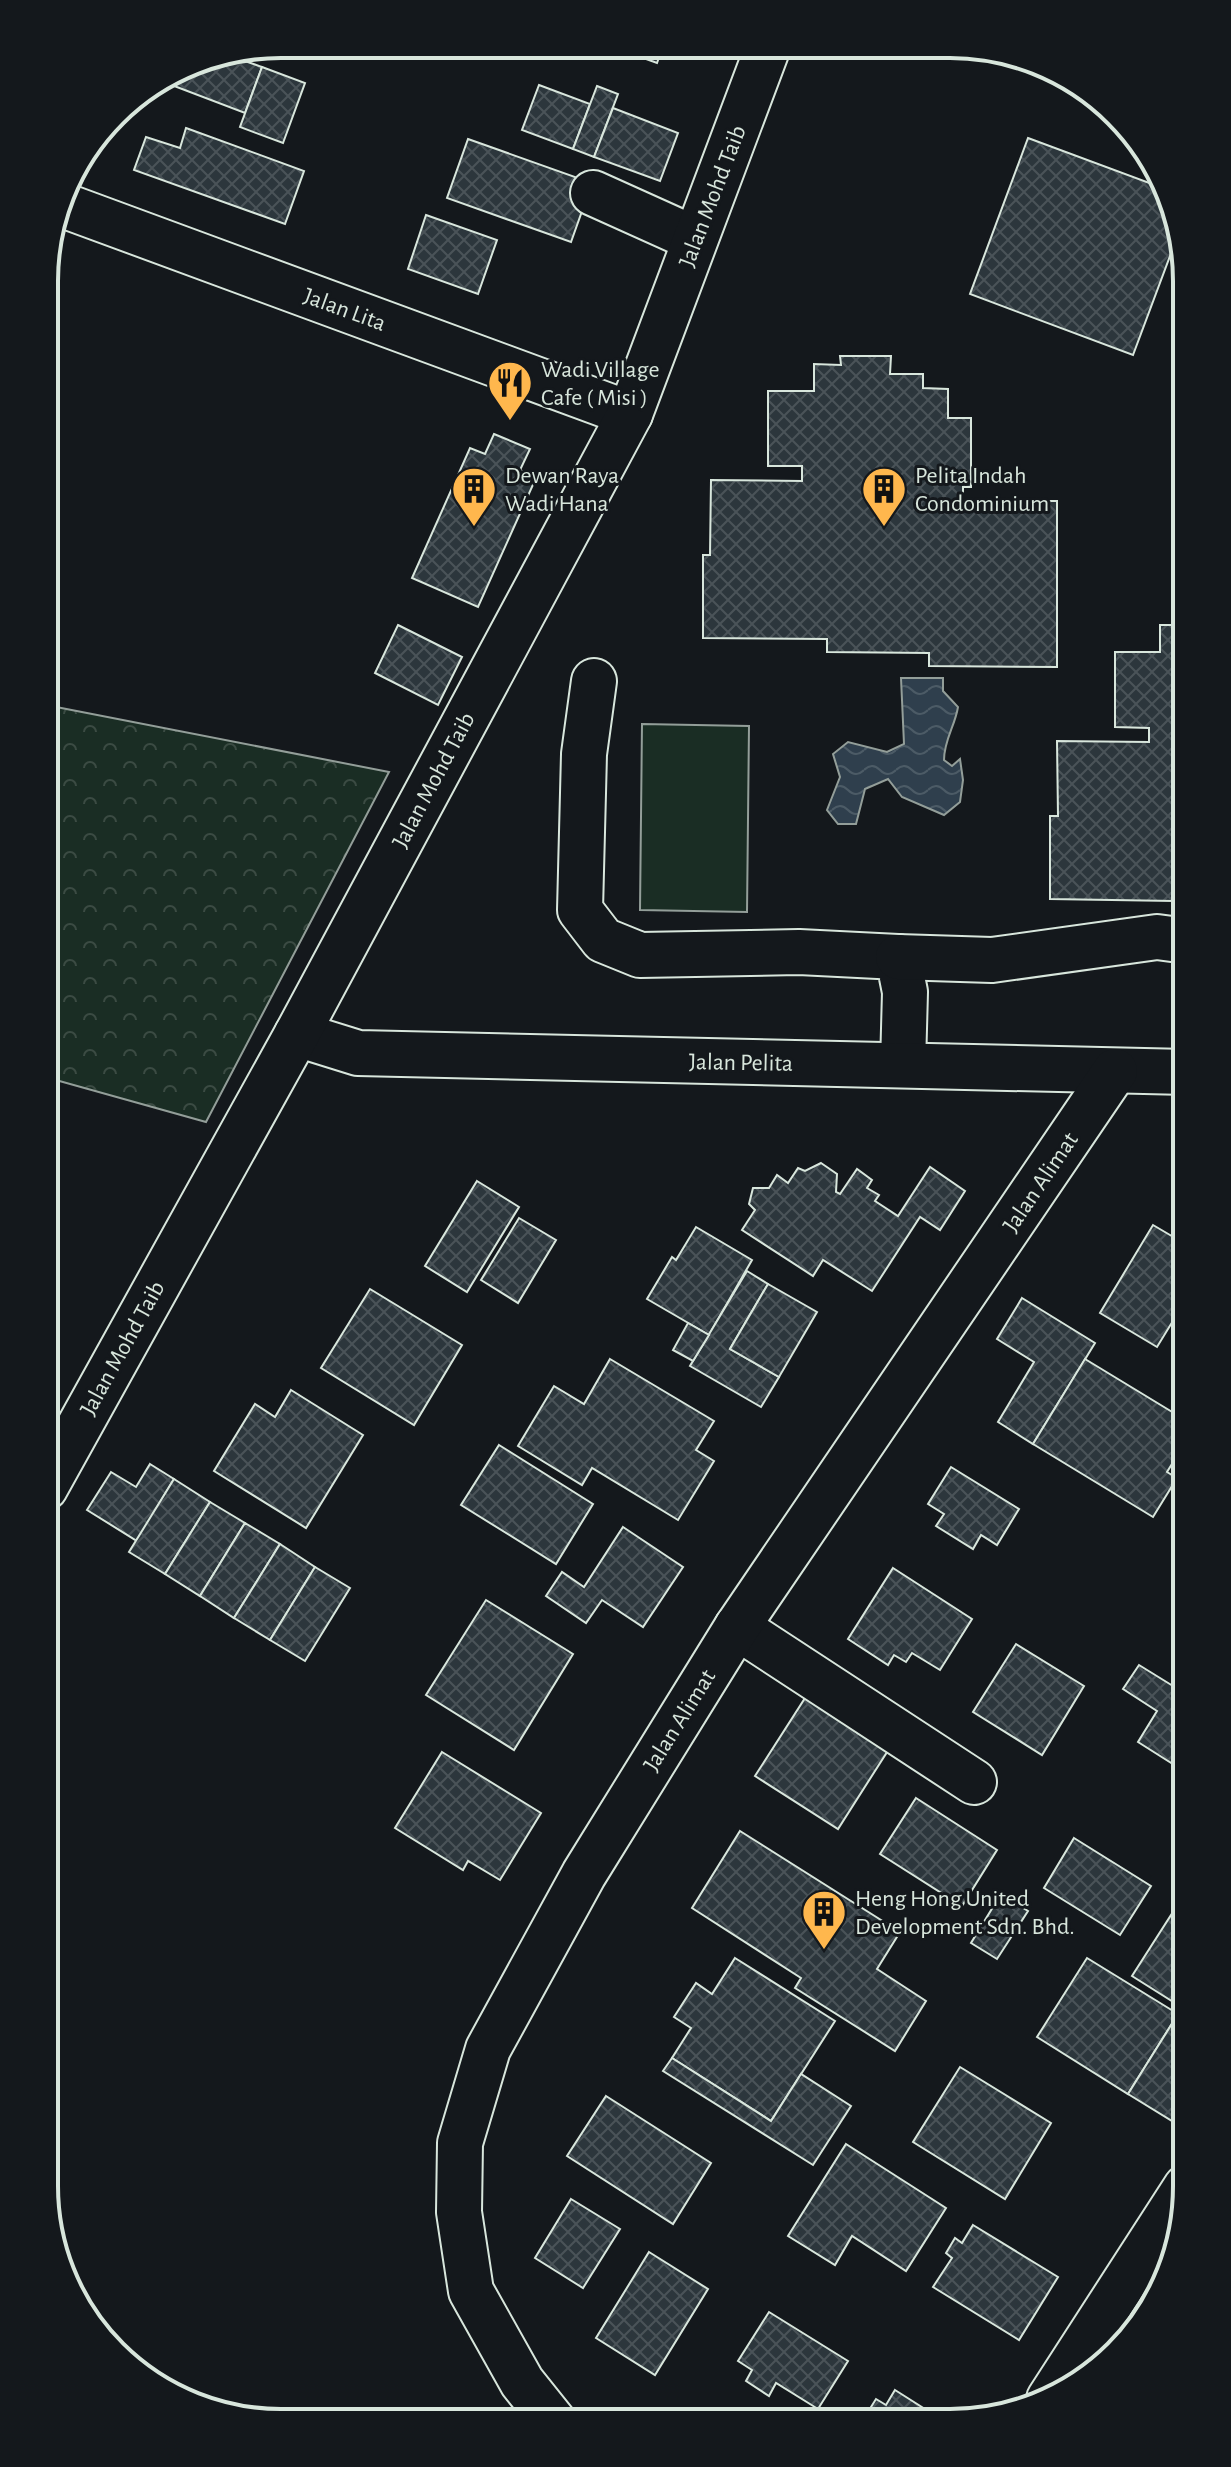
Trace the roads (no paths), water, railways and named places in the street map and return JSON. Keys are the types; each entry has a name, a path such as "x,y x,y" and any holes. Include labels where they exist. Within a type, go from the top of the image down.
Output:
{"street":[{"name":"Jalan Mohd Taib","path":"58,1465 297,1034 630,414 764,58"},
{"path":"593,193 695,239"},
{"name":"Jalan Lita","path":"71,208 630,414"},
{"path":"594,681 584,754 580,910 603,940 640,955 799,952 992,960 1157,937 1173,939"},
{"path":"898,957 905,992 903,1065"},
{"name":"Jalan Pelita","path":"297,1034 358,1053 1173,1072"},
{"name":"Jalan Alimat","path":"544,2409 522,2382 471,2291 459,2212 460,2143 488,2049 584,1874 737,1627 1115,1071"},
{"path":"737,1627 974,1782"},
{"path":"1079,2368 1113,2332 1171,2217"}],"water":[{"path":"901,678 943,678 943,691 958,707 944,760 952,766 960,759 963,780 960,802 944,815 902,797 888,779 865,789 856,824 838,824 827,810 840,777 833,754 848,742 887,752 904,744"}],"place":[{"name":"Wadi Village Cafe ( Misi )","path":"510,422"},
{"name":"Dewan Raya Wadi Hana","path":"474,528"},
{"name":"Pelita Indah Condominium","path":"884,528"},
{"name":"Heng Hong United Development Sdn. Bhd.","path":"824,1951"}]}
